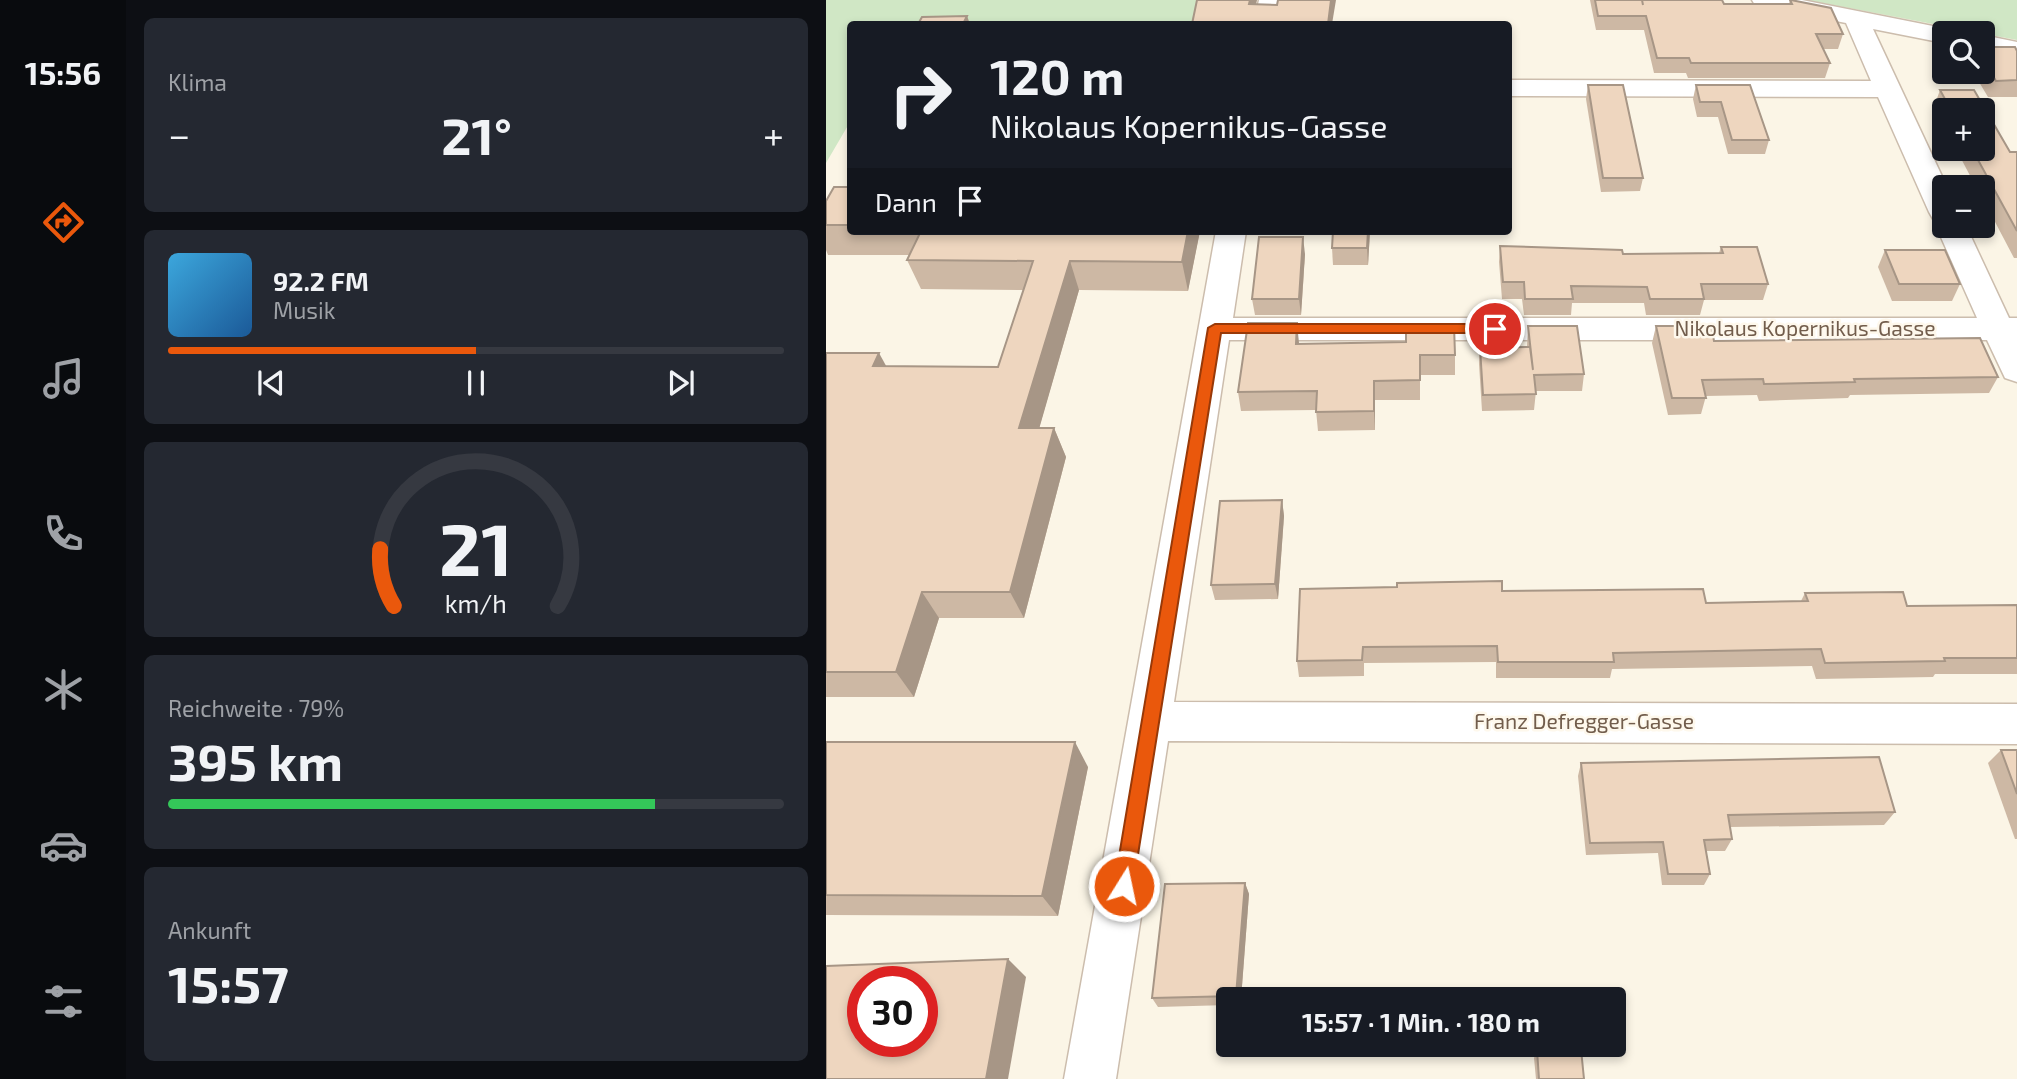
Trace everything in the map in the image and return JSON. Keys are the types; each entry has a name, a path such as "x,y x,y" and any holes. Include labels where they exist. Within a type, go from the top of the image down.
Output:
{"street":[{"path":"1267,21 1271,0"},
{"path":"1764,0 1932,33"},
{"path":"1856,18 1932,186"},
{"path":"1995,45 2017,50"},
{"path":"1512,88 1888,89"},
{"path":"1090,1079 1152,721 1230,235"},
{"path":"1958,238 2008,329 2017,370"},
{"name":"Nikolaus Kopernikus-Gasse","path":"1215,328 2008,329"},
{"name":"Franz Defregger-Gasse","path":"1152,721 2017,724"}],"green space":[{"path":"826,0 1200,0 1195,21 847,21 847,127 826,163"},
{"path":"1807,0 2017,0 2017,40 1995,36 1995,21 1932,21 1932,24"}],"building":[{"path":"1197,0 1250,0 1249,4 1277,5 1278,0 1331,0 1328,21 1193,21"},
{"path":"1595,0 1722,0 1724,4 1792,4 1791,0 1831,8 1843,34 1816,34 1830,63 1691,63 1689,58 1657,58 1646,16 1598,16"},
{"path":"967,16 964,21 920,21 922,17"},
{"path":"1995,47 2015,47 2017,80 1996,81"},
{"path":"1588,85 1623,85 1643,178 1603,178"},
{"path":"1696,85 1750,85 1769,140 1732,140 1721,102 1700,102"},
{"path":"1940,90 1974,90 1979,98 1944,98"},
{"path":"1995,126 2010,152 2017,152 2017,231 1995,191 1995,175 1986,175 1979,161 1995,161"},
{"path":"834,187 847,187 847,225 826,225 826,201"},
{"path":"919,235 1187,235 1182,262 1070,261 1019,428 1054,428 1010,592 922,592 896,672 826,672 826,353 879,353 873,366 998,367 1033,261 907,260"},
{"path":"1333,235 1368,235 1367,248 1332,248"},
{"path":"1259,237 1303,237 1299,299 1252,299"},
{"path":"1500,246 1622,250 1623,254 1723,253 1721,247 1757,247 1768,284 1701,284 1704,299 1650,299 1647,287 1571,286 1573,299 1525,299 1524,282 1503,282"},
{"path":"1885,250 1945,250 1960,284 1899,284"},
{"path":"1248,323 1297,323 1296,344 1406,342 1406,326 1454,325 1455,355 1420,355 1420,380 1374,381 1374,411 1316,412 1317,391 1238,392"},
{"path":"1528,326 1577,326 1584,374 1534,375 1536,394 1483,395 1480,348 1530,347 1533,370"},
{"path":"1656,326 1711,326 1714,341 1980,338 1998,377 1854,379 1855,382 1764,384 1763,379 1702,380 1706,398 1672,398"},
{"path":"1282,500 1275,584 1211,585 1220,501"},
{"path":"1502,581 1502,591 1703,589 1706,603 1808,601 1805,593 1903,592 1907,606 2017,605 2017,658 1825,663 1821,649 1613,653 1614,662 1498,662 1497,646 1363,647 1362,660 1297,661 1300,589 1397,587 1397,583"},
{"path":"826,742 1075,742 1042,896 826,895"},
{"path":"2001,750 2017,750 2017,794"},
{"path":"1879,757 1895,812 1728,815 1732,839 1704,840 1710,874 1668,874 1663,842 1590,843 1581,763"},
{"path":"1245,883 1237,987 1216,987 1216,996 1152,998 1165,884"},
{"path":"1008,959 986,1079 826,1079 826,966"},
{"path":"1537,1057 1582,1057 1584,1079 1539,1079"}],"route":[{"path":"1124,886 1215,328 1495,329"}]}
